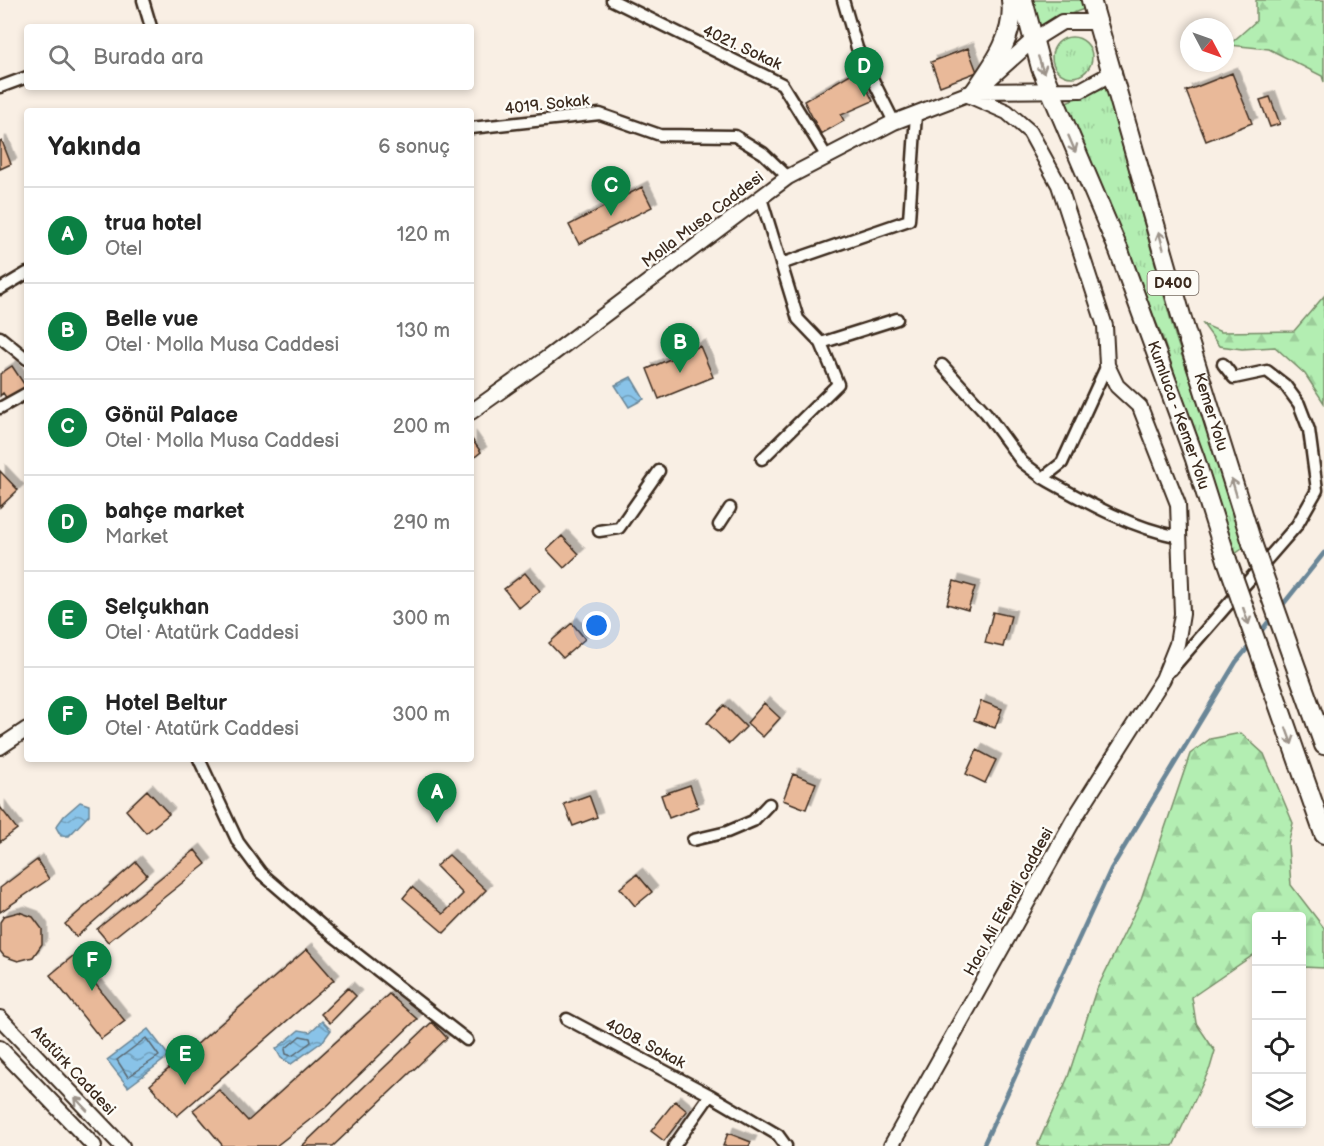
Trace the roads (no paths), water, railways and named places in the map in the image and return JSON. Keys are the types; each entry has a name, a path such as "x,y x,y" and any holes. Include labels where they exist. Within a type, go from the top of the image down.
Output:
{"highway":[{"path":"971,92 1006,42 1012,8 1011,0"},
{"name":"Kumluca - Kemer Yolu","path":"1023,0 1033,40 1050,90 1134,292 1195,459 1227,560 1324,834"},
{"name":"Kemer Yolu","path":"1092,0 1184,326 1252,543 1324,743"}],"street":[{"path":"143,0 150,24"},
{"name":"4021. Sokak","path":"612,0 782,84 827,157"},
{"path":"843,0 857,48 894,122"},
{"path":"971,92 1019,55 1033,40 1062,22 1099,22"},
{"path":"971,92 1081,90 1114,72"},
{"path":"0,87 24,78"},
{"path":"971,92 1007,112 1030,132 1059,185 1106,326 1107,365 1062,464 1043,478"},
{"name":"Molla Musa Caddesi","path":"474,410 789,177 894,122 971,92"},
{"name":"4019. Sokak","path":"474,128 600,114 660,135 735,136 763,153 789,177"},
{"path":"781,264 909,220 916,114"},
{"path":"761,198 798,319 821,342 838,384 762,459"},
{"path":"0,289 24,275"},
{"path":"821,342 897,319"},
{"path":"0,337 24,357"},
{"path":"942,364 986,413 1022,462 1043,478 1125,520 1158,533 1180,537"},
{"path":"1163,680 1186,649 1297,525 1321,491 1310,430 1299,404 1285,385 1267,371 1234,378 1223,364"},
{"name":"Hacı Ali Efendi caddesi","path":"891,1146 1074,819 1163,680 1178,644 1182,614 1178,504 1160,452 1140,407 1117,386 1107,365"},
{"path":"0,408 24,395"},
{"path":"598,531 620,528 659,471"},
{"path":"719,525 730,508"},
{"path":"3,746 24,731"},
{"path":"201,762 238,842 261,873 334,937 467,1040"},
{"path":"693,840 727,832 753,821 769,804"},
{"name":"Atatürk Caddesi","path":"0,1018 122,1146"},
{"name":"4008. Sokak","path":"567,1019 710,1095 778,1135 786,1146"},
{"path":"0,1048 94,1146"},
{"path":"674,1146 710,1095"}],"water":[{"path":"631,377 644,399 629,407 615,385"},
{"path":"80,802 89,805 89,815 69,836 61,836 56,827 64,816"},
{"path":"322,1021 331,1030 323,1041 291,1064 281,1058 276,1049 299,1030 310,1032"},
{"path":"148,1029 169,1056 128,1087 107,1060"}],"waterway":[{"path":"1281,607 1324,553"},
{"path":"1258,635 1273,616"},
{"path":"983,1146 1111,869 1236,662 1251,644"}],"place":[{"name":"bahçe market","path":"864,97"},
{"name":"Gönül Palace","path":"611,216"},
{"name":"Belle vue","path":"680,373"},
{"name":"trua hotel","path":"437,823"},
{"name":"Hotel Beltur","path":"92,991"},
{"name":"Selçukhan","path":"185,1085"}]}
